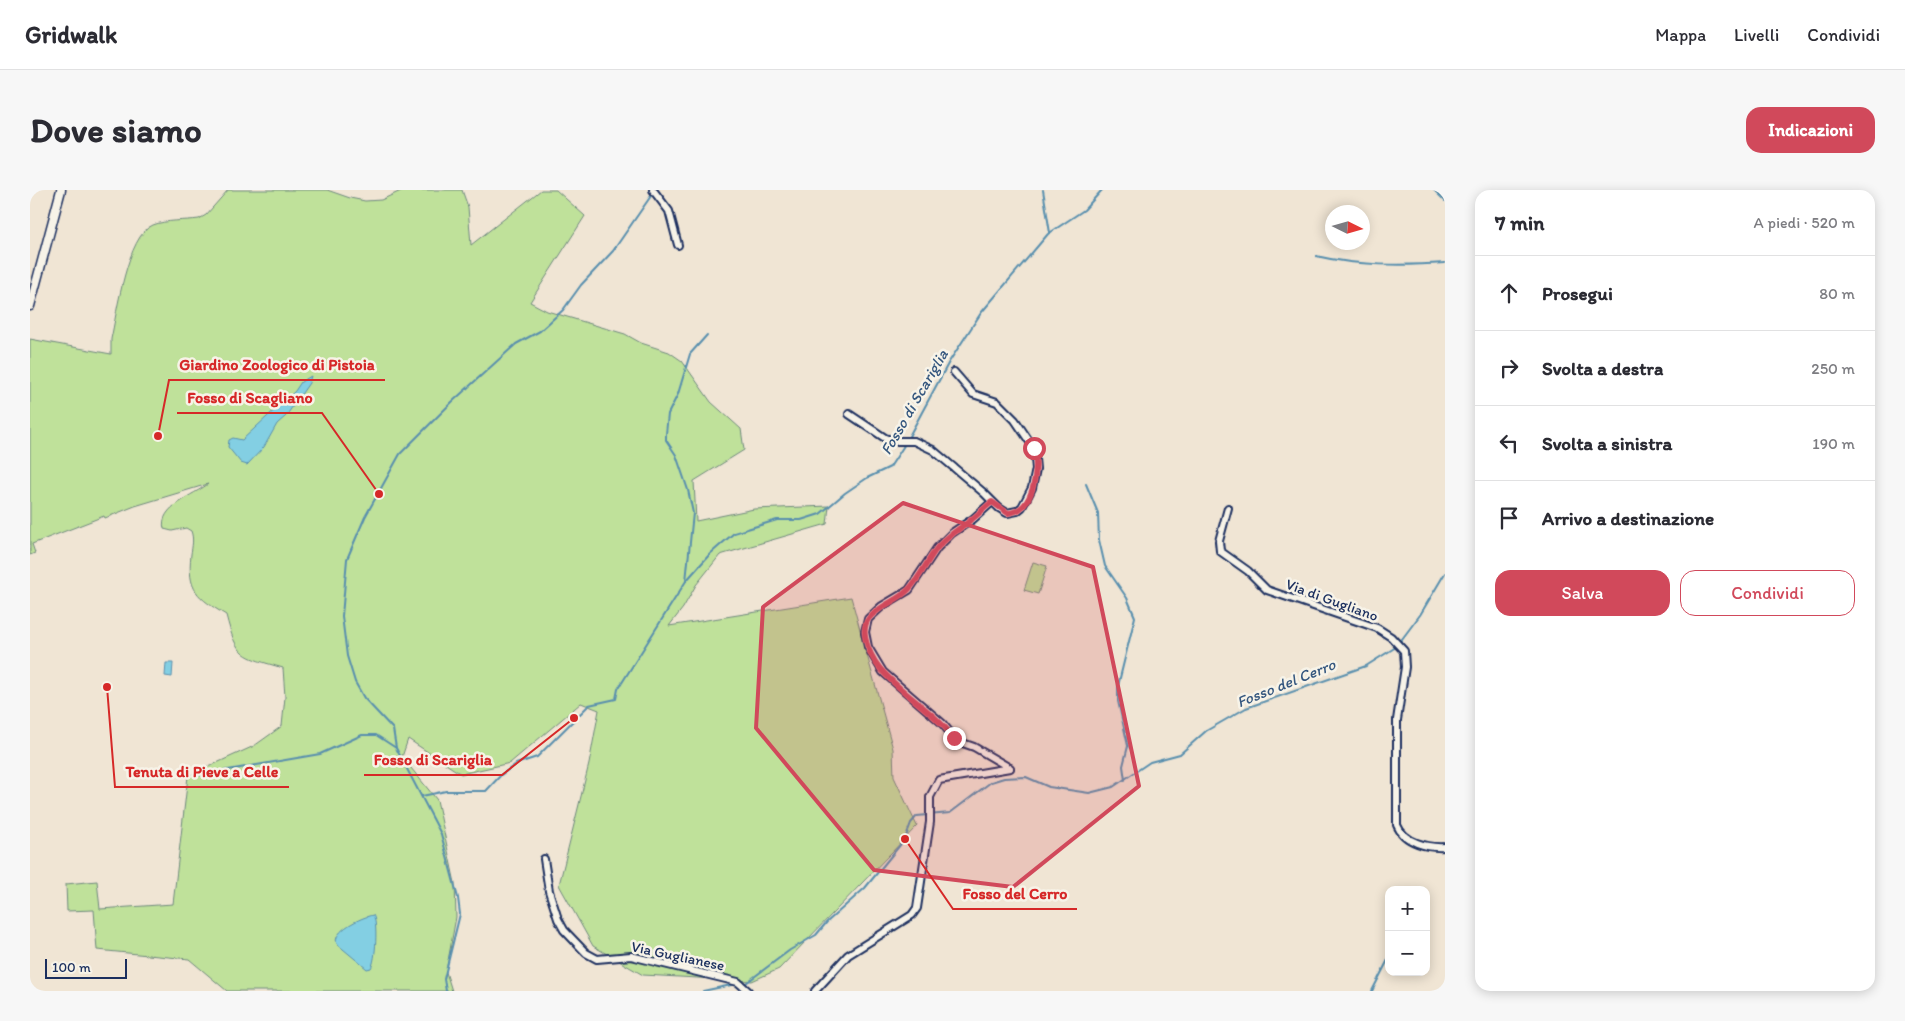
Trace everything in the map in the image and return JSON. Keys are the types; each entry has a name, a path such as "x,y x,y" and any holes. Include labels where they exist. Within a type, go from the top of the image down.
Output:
{"main road":[{"path":"30,306 61,190"}],"street":[{"path":"653,190 669,211 678,245"},
{"path":"849,414 885,438 895,441 914,441 933,450 992,502 1008,513 1018,511 1035,480 1034,448 1015,420 997,402 973,394 954,372"},
{"path":"814,991 848,955 912,915 917,908 930,822 930,797 939,780 1010,768 974,747 957,741 942,723 883,672 868,647 865,632 868,619 882,606 909,590 937,548 952,533 973,519 992,502"},
{"name":"Via di Gugliano","path":"1228,508 1219,541 1220,551 1248,571 1259,584 1267,590 1364,622 1392,637 1400,644 1406,658 1397,720 1397,825 1405,836 1413,842 1426,846 1445,847"},
{"name":"Via Guglianese","path":"544,859 549,891 558,919 564,930 586,953 597,959 631,956 738,982 748,991"}],"highlighted area":[{"path":"903,503 1093,567 1139,786 1013,887 874,870 756,728 763,607"}],"green space":[{"path":"228,190 327,190 365,201 381,200 403,190 462,190 468,207 471,245 541,190 556,190 585,216 530,302 547,311 625,334 641,343 669,352 682,361 711,402 741,429 744,450 694,481 696,521 754,509 829,506 827,524 720,555 696,585 683,608 669,626 851,597 893,749 894,777 917,826 779,969 752,981 643,975 593,946 559,885 589,764 599,710 581,703 510,763 461,774 408,739 402,757 437,800 455,883 456,917 446,972 452,991 227,991 189,959 97,950 94,910 67,911 66,884 97,881 100,909 173,904 188,776 254,746 282,726 285,697 283,668 258,661 238,648 226,615 201,598 193,585 190,567 193,540 191,531 186,528 172,531 164,529 166,514 178,502 208,484 135,506 105,518 104,516 32,544 35,553 30,555 30,339 111,354 111,339 124,276 136,243 144,232 158,223 199,219 206,215"},
{"path":"1033,562 1047,566 1038,594 1024,590"}],"water":[{"path":"311,376 309,383 286,416 277,424 264,447 247,465 241,463 228,447 229,440 233,438 242,440 295,391 301,382"},
{"path":"166,663 173,663 172,677 165,676"},
{"path":"373,915 376,925 375,950 373,964 371,968 367,969 337,944 336,939 349,925"}],"waterway":[{"path":"1043,190 1050,233"},
{"name":"Fosso di Scariglia","path":"907,440 949,362 981,313 1048,234 1084,210 1102,190"},
{"path":"1434,190 1445,201"},
{"path":"446,991 444,979 460,914 458,898 441,834 396,748 393,729 364,698 355,682 347,656 342,616 347,559 365,517 400,454 452,402 516,344 540,331 563,310 581,285 613,251 653,193"},
{"path":"1316,256 1348,262 1380,264 1445,263"},
{"path":"686,581 693,513 688,490 676,455 666,440 666,434 668,414 678,394 690,354 707,335"},
{"name":"Fosso di Scariglia","path":"422,796 446,791 486,791 501,775 516,764 537,757 589,705 616,699 618,689 686,581 710,554 734,533 777,520 801,520 820,514 867,478 890,467 905,444"},
{"path":"1086,484 1098,513 1099,540 1105,566 1127,598 1135,617 1118,686 1118,701 1128,746 1123,766 1125,780"},
{"name":"Fosso del Cerro","path":"1399,643 1420,615 1445,573"},
{"name":"Fosso del Cerro","path":"746,983 790,950 816,935 827,922 865,888 905,839 911,823 917,816 950,813 991,782 1004,778 1026,777 1049,787 1089,793 1113,787 1150,762 1180,754 1206,731 1246,708 1366,666 1396,647"},
{"path":"194,776 320,754 362,735 376,735 396,748"},
{"path":"1372,991 1385,966"},
{"name":"Fosso del Cerro","path":"703,991 736,984"}],"place":[{"name":"Giardino Zoologico di Pistoia","path":"158,436"},
{"name":"Fosso di Scagliano","path":"379,494"},
{"name":"Tenuta di Pieve a Celle","path":"107,687"},
{"name":"Fosso di Scariglia","path":"574,718"},
{"name":"Fosso del Cerro","path":"905,839"}],"route":[{"path":"954,738 942,723 883,672 868,647 865,632 868,619 882,606 909,590 937,548 952,533 973,519 992,502 1004,512 1018,511 1029,496 1035,480 1036,461 1034,448"}]}
